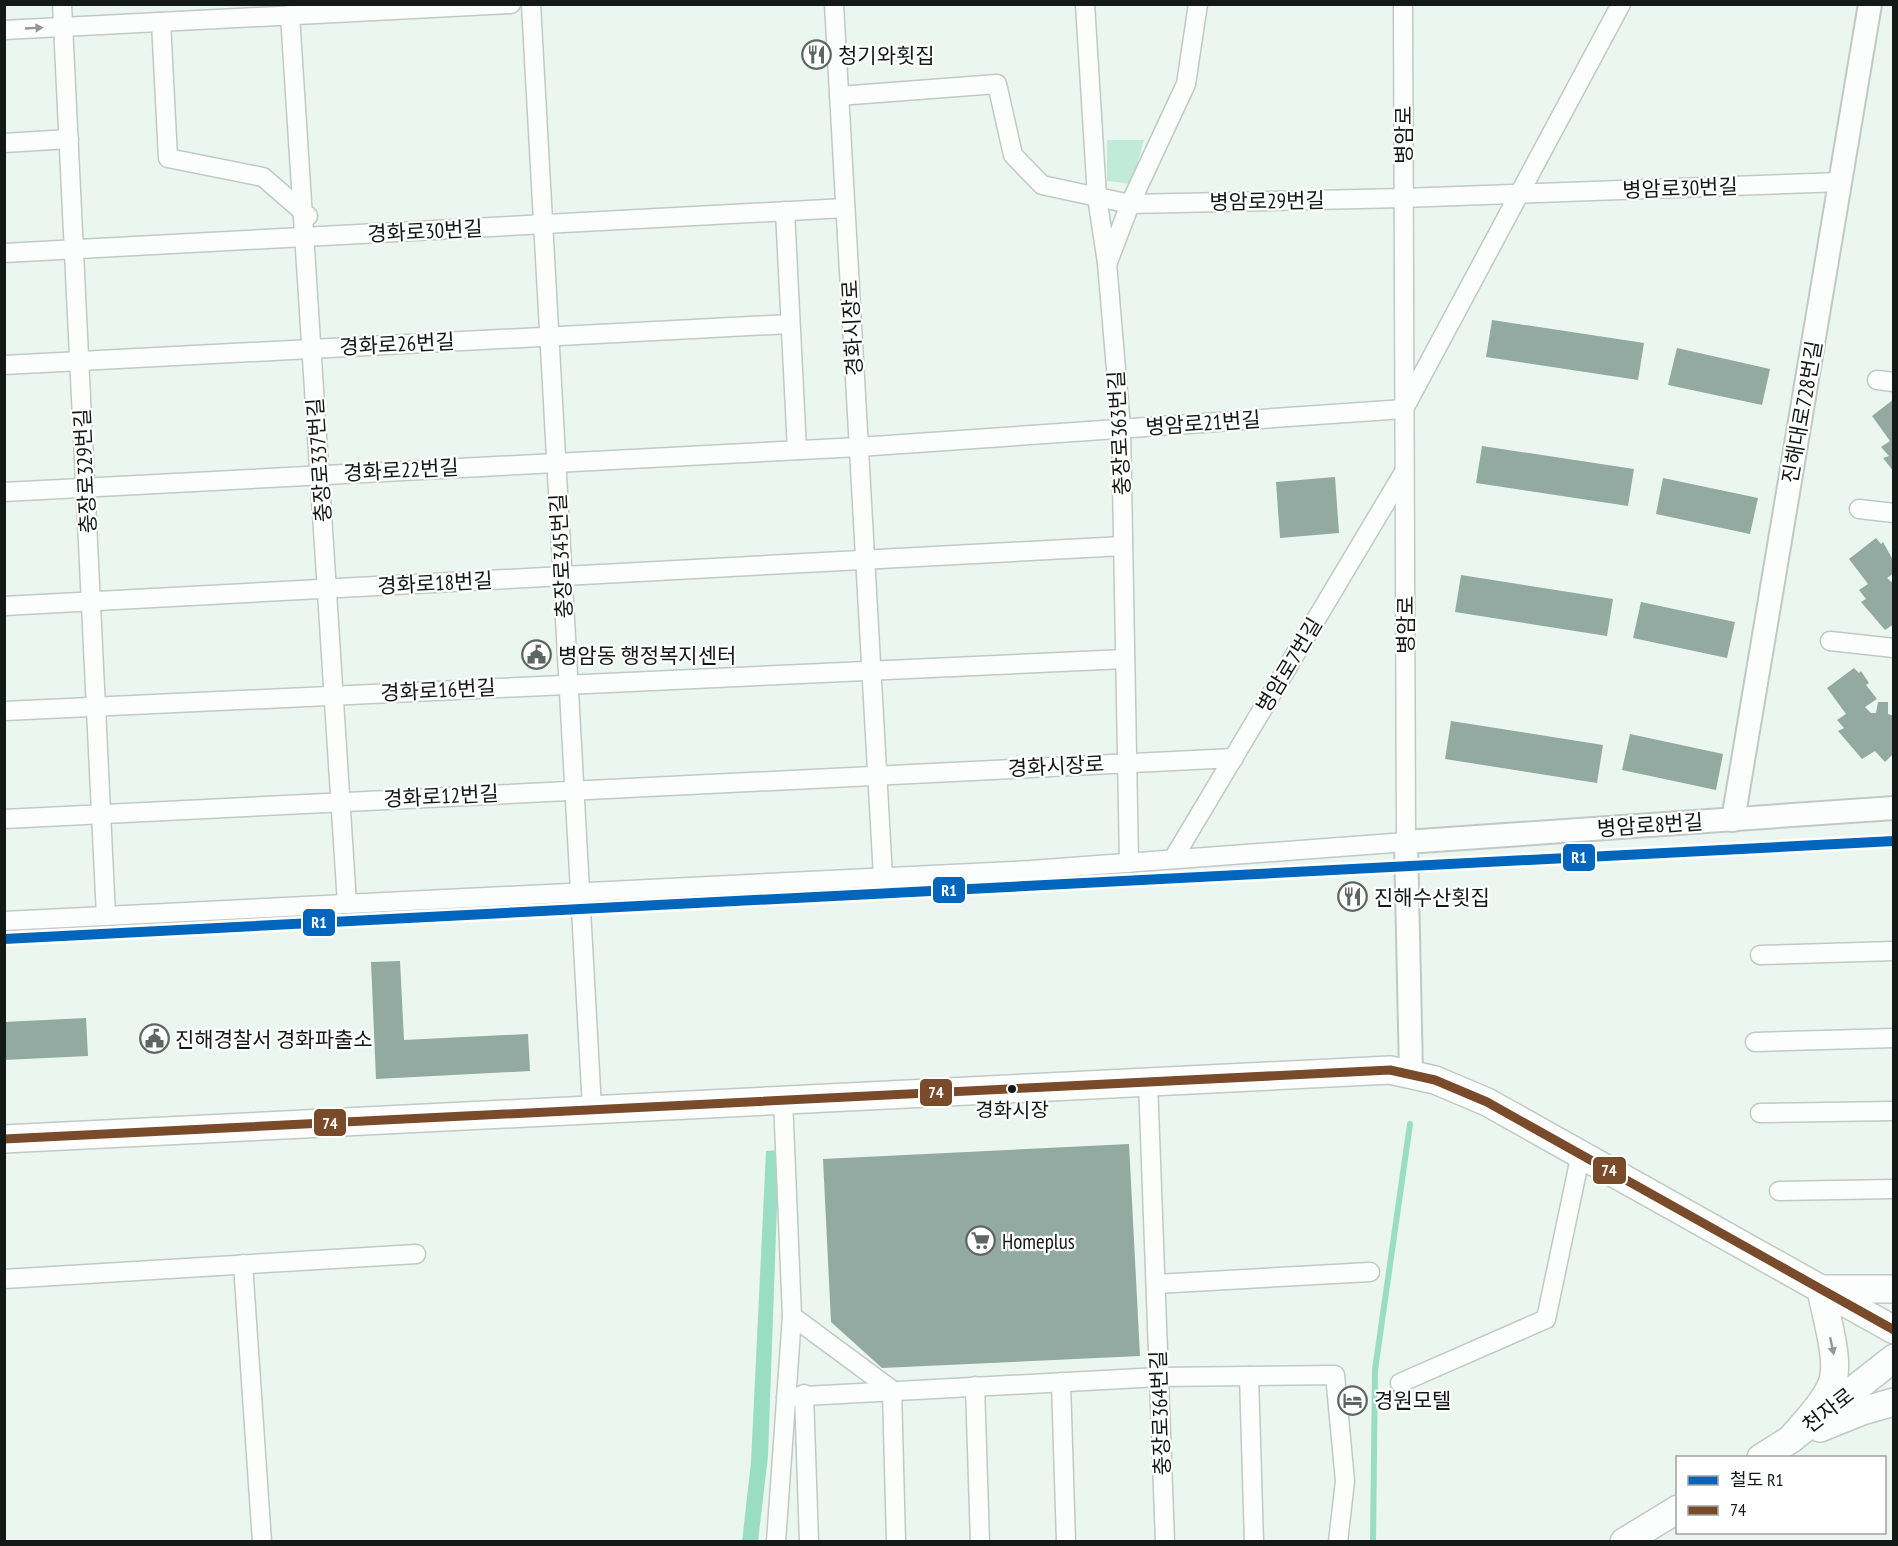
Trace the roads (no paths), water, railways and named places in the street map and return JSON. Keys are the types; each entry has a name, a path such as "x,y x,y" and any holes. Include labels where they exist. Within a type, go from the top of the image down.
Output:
{"main road":[{"path":"4,1139 1357,1070 1411,1072 1488,1102 1893,1330"},
{"path":"1821,1288 1893,1289"},
{"path":"1791,1439 1831,1386 1835,1368 1834,1349 1826,1324 1821,1288"},
{"name":"천자로","path":"1764,1456 1791,1439 1893,1358"},
{"path":"1791,1439 1862,1411 1893,1402"},
{"path":"1624,1542 1676,1510"}],"street":[{"name":"충장로329번길","path":"63,4 106,916"},
{"path":"4,30 511,4"},
{"name":"충장로345번길","path":"531,4 592,1108"},
{"name":"경화시장로","path":"834,4 884,877"},
{"name":"충장로363번길","path":"1085,4 1098,197 1107,263 1121,428 1129,863"},
{"path":"1107,263 1130,204 1186,84 1198,4"},
{"name":"병암로","path":"1402,4 1406,842"},
{"path":"1520,194 1621,4"},
{"name":"진해대로728번길","path":"1733,820 1870,4"},
{"name":"충장로337번길","path":"290,15 347,904"},
{"path":"161,22 168,158 263,177 329,236"},
{"path":"839,96 997,84 1013,155 1042,185 1130,204"},
{"path":"4,143 69,139"},
{"name":"병암로30번길","path":"1403,198 1840,182"},
{"name":"병암로","path":"1404,409 1520,194"},
{"name":"병암로29번길","path":"1130,204 1403,198"},
{"name":"경화로30번길","path":"4,253 845,208"},
{"path":"785,211 797,450"},
{"name":"경화로26번길","path":"4,365 790,324"},
{"name":"병암로21번길","path":"859,447 1404,409"},
{"name":"경화로22번길","path":"4,492 859,447"},
{"name":"병암로7번길","path":"1173,859 1404,472"},
{"path":"1859,509 1893,513"},
{"path":"866,560 1123,546"},
{"name":"경화로18번길","path":"4,606 866,560"},
{"path":"1830,641 1893,648"},
{"path":"872,669 1125,659"},
{"name":"경화로16번길","path":"4,711 872,669"},
{"name":"경화시장로","path":"878,774 1234,758"},
{"name":"경화로12번길","path":"4,819 878,774"},
{"name":"병암로8번길","path":"1406,842 1893,808"},
{"path":"4,921 884,877 1129,863 1406,842 1411,1072"},
{"path":"1760,955 1893,951"},
{"path":"1755,1042 1893,1038"},
{"name":"충장로364번길","path":"1148,1081 1165,1542"},
{"path":"783,1099 795,1396 808,1542"},
{"path":"1760,1113 1893,1111"},
{"path":"1400,1383 1546,1319 1581,1153"},
{"path":"1779,1191 1893,1189"},
{"path":"4,1279 416,1254"},
{"path":"243,1264 262,1542"},
{"path":"1156,1284 1370,1272"},
{"path":"792,1316 892,1390"},
{"path":"795,1396 1159,1377 1335,1375 1345,1481 1338,1542"},
{"path":"1249,1376 1254,1542"},
{"path":"1061,1382 1066,1542"},
{"path":"975,1386 980,1542"},
{"path":"892,1390 896,1542"},
{"path":"776,1542 795,1396"}],"waterway":[{"path":"1373,1542 1375,1370 1410,1124"}],"rail line":[{"name":"R1","path":"4,939 1894,841"}],"place":[{"name":"청기와횟집","path":"817,55"},
{"name":"병암동 행정복지센터","path":"537,655"},
{"name":"진해수산횟집","path":"1353,897"},
{"name":"진해경찰서 경화파출소","path":"154,1039"},
{"name":"경화시장","path":"1012,1089"},
{"name":"Homeplus","path":"981,1241"},
{"name":"경원모텔","path":"1353,1400"}]}
